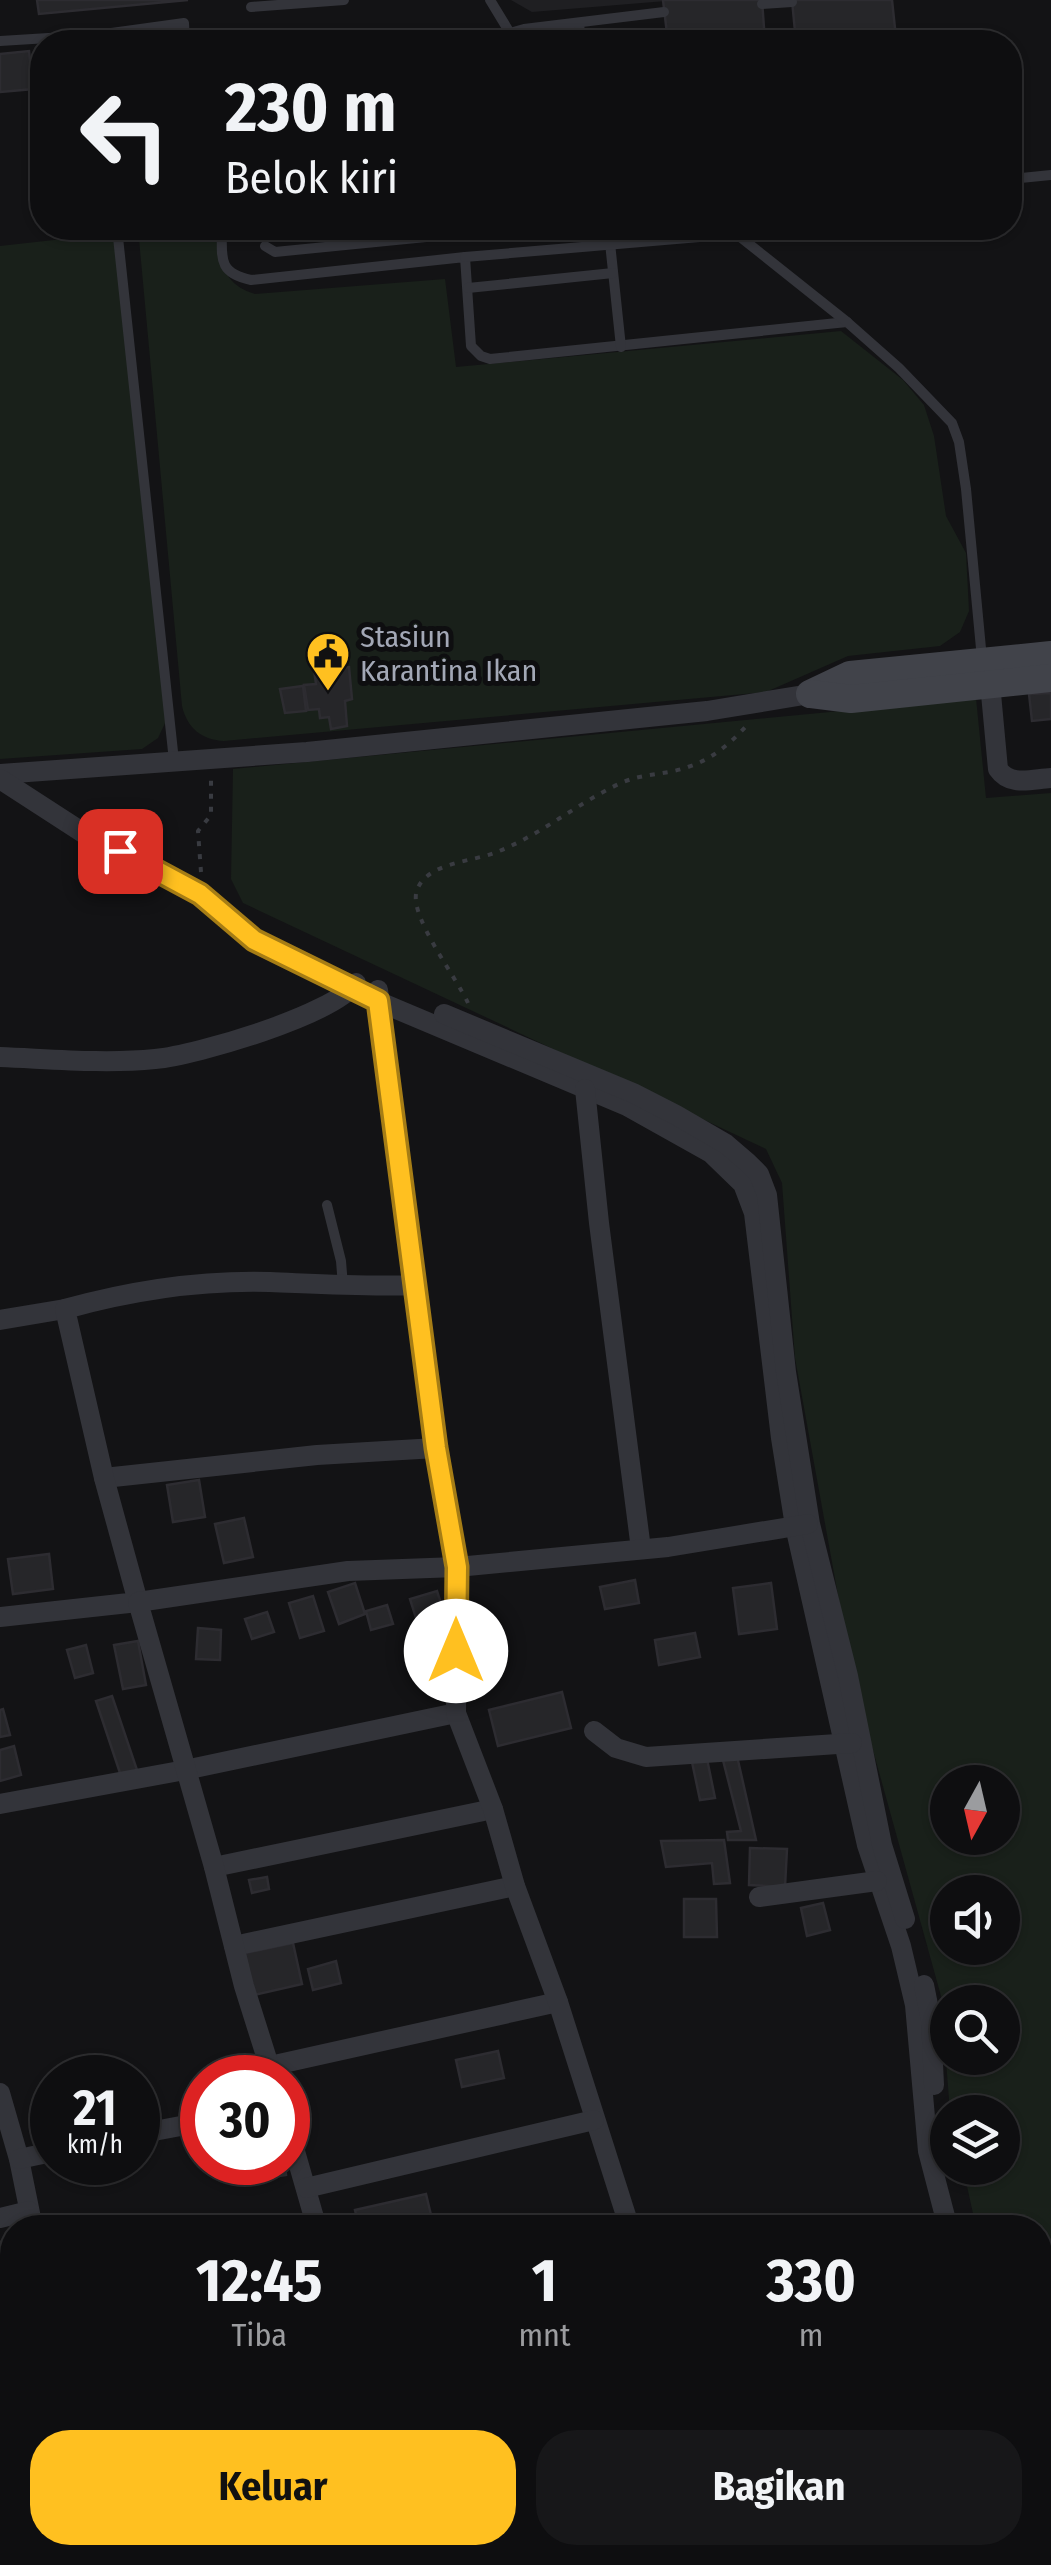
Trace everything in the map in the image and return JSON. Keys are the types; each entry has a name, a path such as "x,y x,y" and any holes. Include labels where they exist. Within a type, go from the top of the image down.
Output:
{"main road":[{"path":"810,694 852,699 986,676 1051,655"},
{"path":"986,676 1051,678"}],"street":[{"path":"986,676 1002,776 1012,782 1051,778"},
{"path":"0,776 220,760 767,703 810,694"},
{"path":"0,776 88,836 200,894 254,940 628,1106 711,1153 736,1173 749,1195 803,1525 877,1881 901,1946 914,2004 928,2151 945,2215"},
{"path":"366,989 416,1286 436,1448 457,1567 456,1713 558,2002 626,2215"},
{"path":"0,1057 157,1059 279,1025 366,989 482,1029 633,1093 726,1144 759,1174 767,1195 803,1525"},
{"path":"585,1089 642,1549"},
{"path":"0,1320 106,1298 209,1286 267,1282 416,1286"},
{"path":"65,1309 104,1478 266,2055"},
{"path":"104,1478 317,1455 436,1448"},
{"path":"0,1617 138,1602 348,1571 457,1567 642,1549 803,1525"},
{"path":"0,1804 456,1713"},
{"path":"594,1731 616,1748 646,1757 851,1743"},
{"path":"851,1743 927,1997 935,2112 957,2215"},
{"path":"214,1867 492,1808"},
{"path":"759,1897 877,1881"},
{"path":"234,1946 515,1886"},
{"path":"310,2062 558,2002"},
{"path":"0,2093 6,2133 20,2159 30,2215"},
{"path":"306,2188 594,2120"},
{"path":"20,2159 30,2157"},
{"path":"305,2185 314,2215"}],"lane":[{"path":"251,7 344,0"},
{"path":"490,0 505,30"},
{"path":"762,4 792,2"},
{"path":"546,30 664,12"},
{"path":"146,30 184,23 184,30"},
{"path":"578,23 579,30"},
{"path":"0,41 30,40"},
{"path":"1022,178 1051,175"},
{"path":"118,240 174,762"},
{"path":"222,240 226,270 251,280 641,240"},
{"path":"265,246 275,252 394,240"},
{"path":"744,240 847,322 952,423 960,442 986,676"},
{"path":"610,243 621,346"},
{"path":"465,257 471,346 481,356 527,356 847,322"},
{"path":"468,288 614,273"},
{"path":"327,1205 341,1261 343,1287"}],"path":[{"path":"482,1029 419,919 416,895 420,884 448,865 492,854 538,833 623,782 687,768 722,750 767,703"},
{"path":"200,894 198,831 212,815 209,780 220,760"}],"shaded area":[{"path":"511,0 678,0 532,12"},
{"path":"54,240 118,240 166,721 158,738 142,749 0,759 0,246"},
{"path":"139,240 218,240 229,277 255,294 445,279 456,367 841,331 903,380 924,405 934,436 946,516 966,553 969,611 960,632 940,646 848,656 766,692 224,741 202,735 188,721 182,706"},
{"path":"976,698 986,798 1051,793 1051,2215 973,2215 967,2185 1020,2185 1020,2095 949,2095 947,2075 1020,2075 1020,1985 938,1985 932,1965 1020,1965 1020,1875 930,1875 930,1956 853,1678 795,1358 782,1183 766,1149 243,903 231,879 233,769"}],"building":[{"path":"37,0 188,0 39,14"},
{"path":"663,0 762,0 764,30 667,30"},
{"path":"792,0 892,0 895,30 795,30"},
{"path":"29,51 30,89 0,92 0,54"},
{"name":"Stasiun Karantina Ikan","path":"349,667 352,699 345,701 347,726 331,729 329,717 320,718 319,709 308,710 304,685 316,684 314,670"},
{"path":"303,686 306,711 285,713 280,689"},
{"path":"1051,693 1051,719 1032,721 1029,694"},
{"path":"199,1480 205,1517 173,1522 167,1485"},
{"path":"244,1518 253,1557 224,1563 215,1524"},
{"path":"49,1554 53,1589 13,1594 8,1559"},
{"path":"635,1580 639,1603 605,1609 600,1587"},
{"path":"355,1583 365,1614 339,1624 328,1592"},
{"path":"771,1583 777,1629 739,1634 733,1588"},
{"path":"437,1591 443,1610 416,1618 410,1599"},
{"path":"313,1596 324,1631 300,1638 289,1603"},
{"path":"387,1605 393,1624 371,1630 366,1611"},
{"path":"267,1612 274,1632 252,1639 245,1619"},
{"path":"198,1628 221,1630 220,1660 196,1659"},
{"path":"695,1633 700,1657 659,1665 655,1640"},
{"path":"138,1641 146,1685 123,1689 114,1645"},
{"path":"86,1645 93,1673 75,1678 67,1650"},
{"path":"562,1692 571,1728 498,1746 489,1710"},
{"path":"112,1696 138,1773 122,1779 96,1701"},
{"path":"3,1709 10,1735 0,1737 0,1710"},
{"path":"14,1746 21,1775 0,1781 0,1750"},
{"path":"737,1756 756,1840 728,1840 727,1832 741,1831 723,1760"},
{"path":"707,1759 715,1798 700,1800 692,1762"},
{"path":"724,1840 730,1883 714,1884 712,1863 666,1867 661,1841"},
{"path":"750,1848 787,1849 785,1887 749,1885"},
{"path":"267,1877 269,1889 252,1893 249,1880"},
{"path":"684,1899 716,1899 717,1937 684,1937"},
{"path":"823,1903 830,1930 807,1936 801,1908"},
{"path":"293,1943 302,1984 254,1995 245,1953"},
{"path":"336,1961 341,1983 313,1990 308,1969"},
{"path":"498,2051 504,2078 462,2087 456,2060"},
{"path":"426,2194 431,2215 356,2215 355,2210"}],"place":[{"name":"Stasiun Karantina Ikan","path":"328,692"}],"route":[{"path":"120,851 200,894 254,940 378,1001 436,1448 457,1567 456,1651"}]}
